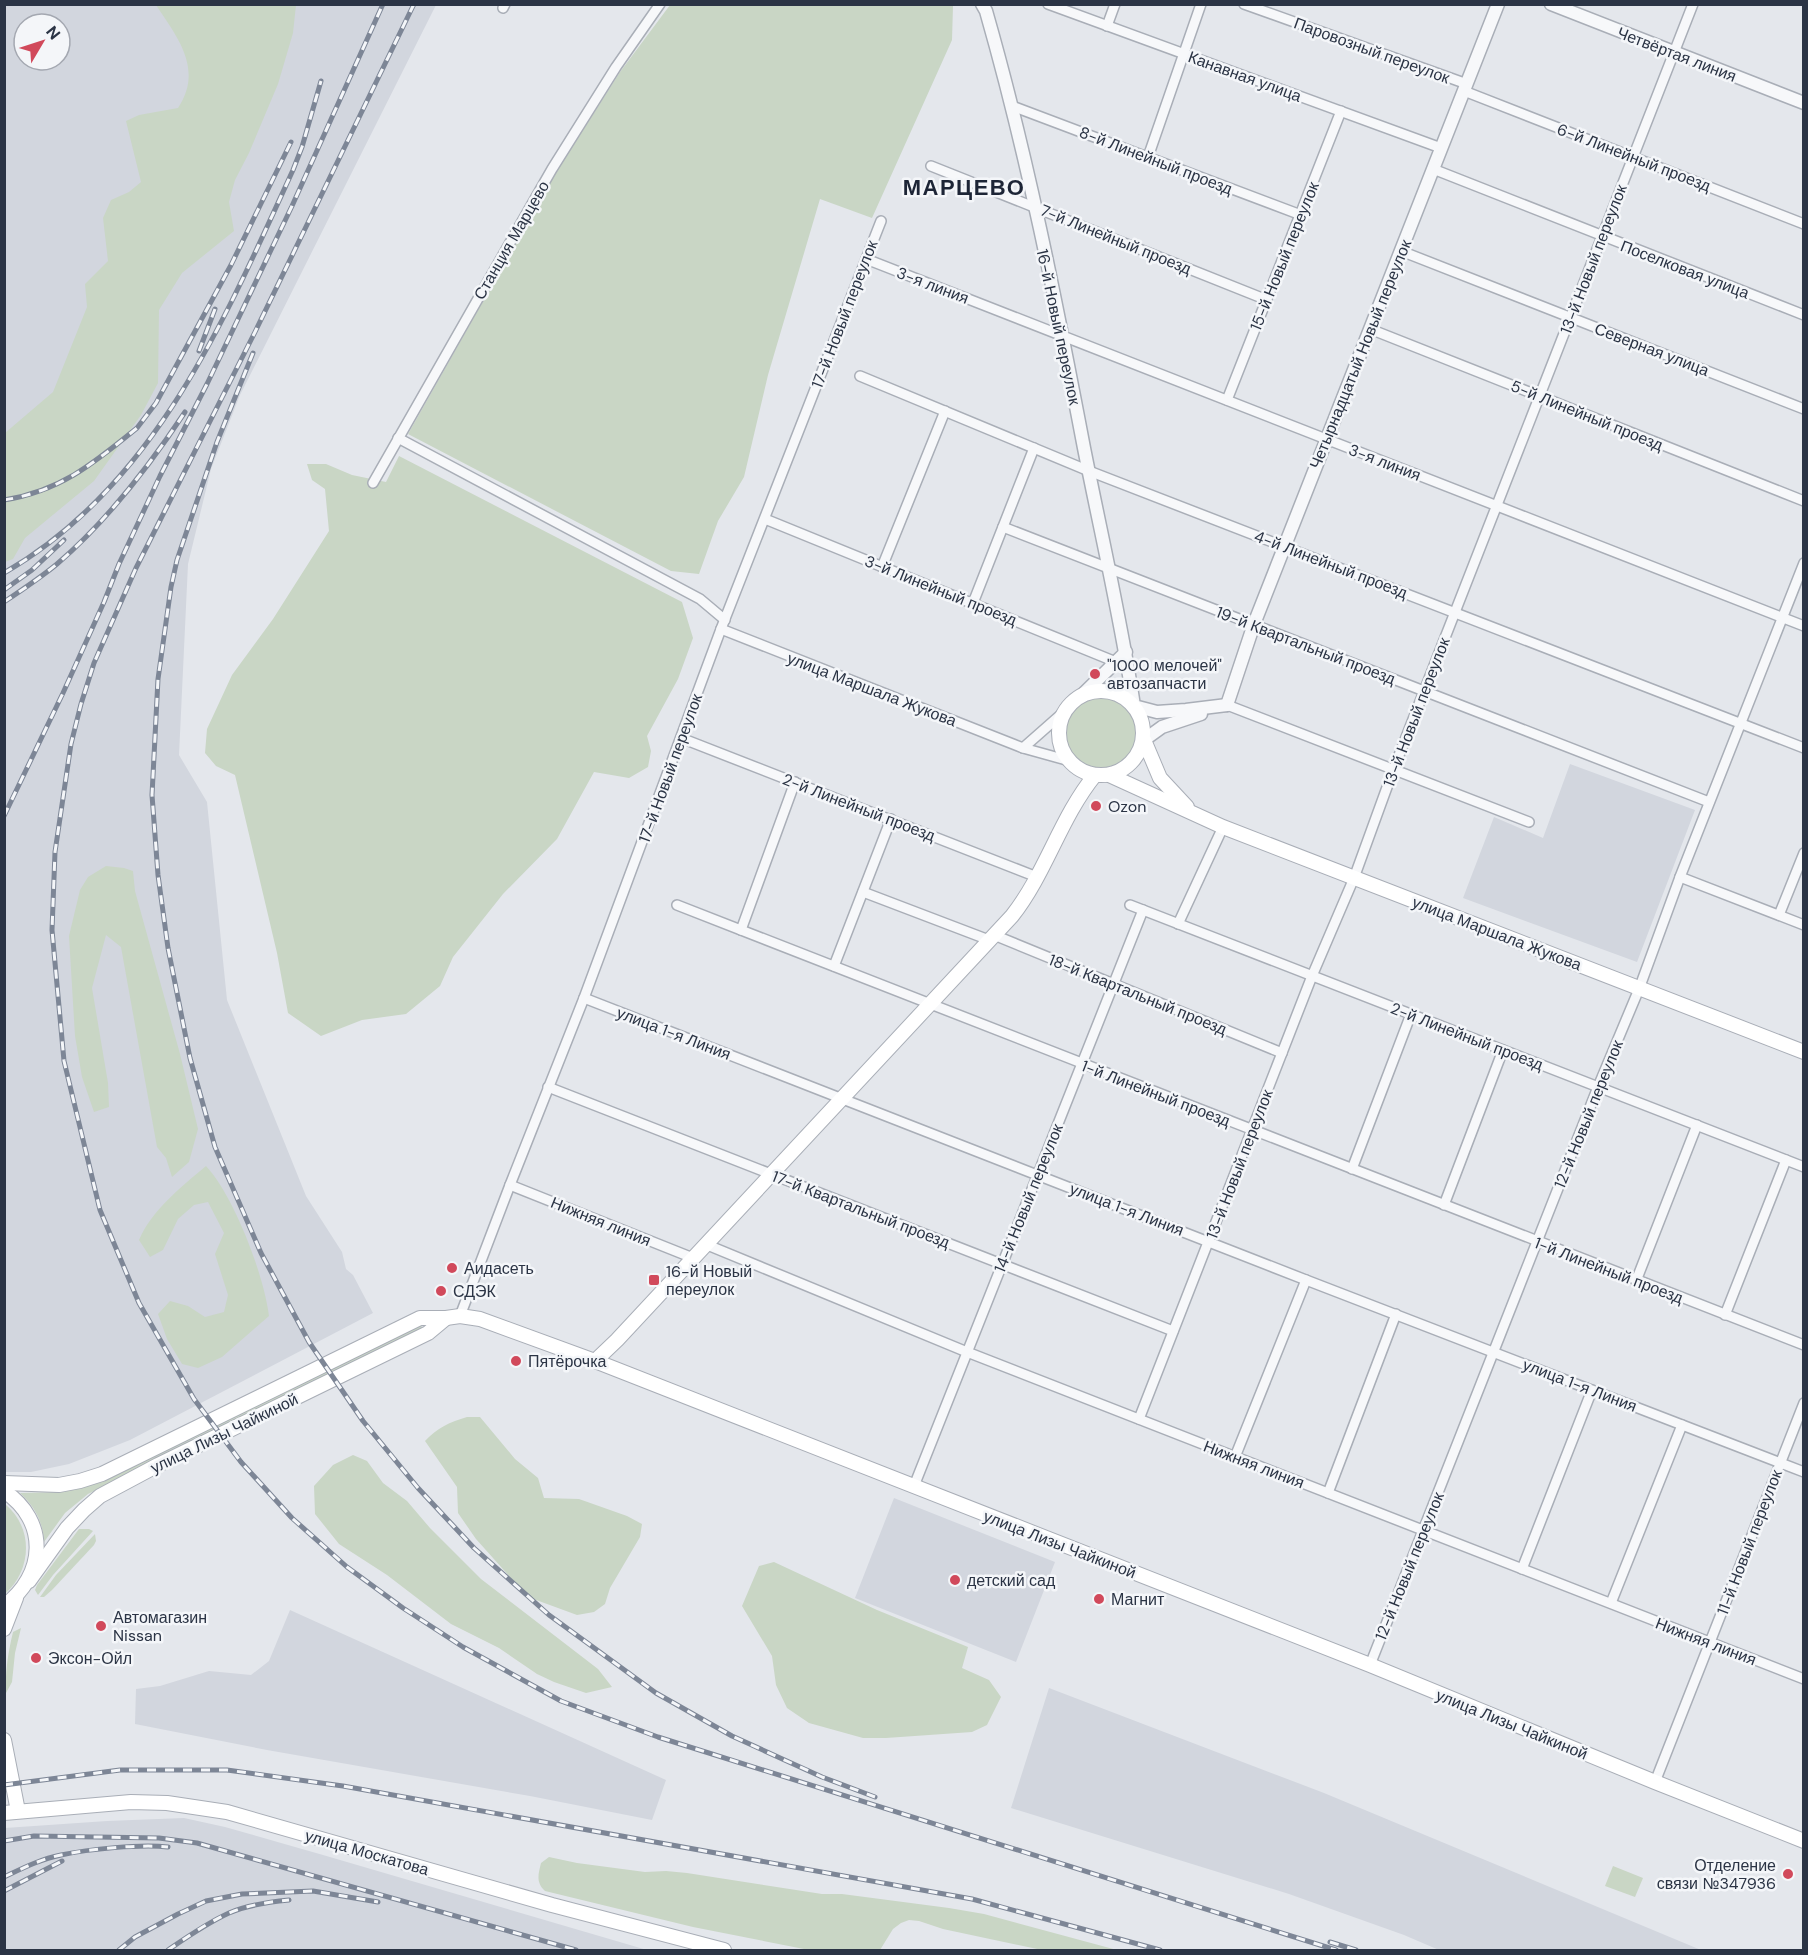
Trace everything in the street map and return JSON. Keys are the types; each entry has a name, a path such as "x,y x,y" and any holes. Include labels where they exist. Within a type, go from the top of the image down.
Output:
{"main road":[{"path":"1071,763 1083,771 1102,775 1121,771 1131,763 1139,753 1144,740 1142,718 1134,706 1123,696 1110,691 1096,691 1082,695 1065,711 1060,722 1059,734 1063,751 1071,763 1079,795"},
{"name":"улица Маршала Жукова","path":"1144,740 1160,778 1192,813"},
{"path":"595,1361 931,1004 1028,896 1079,795 1102,775"},
{"name":"улица Маршала Жукова","path":"1102,775 1223,827 1803,1052"},
{"name":"улица Лизы Чайкиной","path":"4,1629 10,1602 29,1581 72,1522 100,1496 158,1465 428,1333 453,1317"},
{"name":"улица Лизы Чайкиной","path":"4,1483 60,1485 102,1474 420,1318 453,1317 493,1324 595,1361 1370,1665 1803,1841"},
{"path":"4,1491 15,1498 26,1511 34,1528 37,1546 35,1564 29,1581"},
{"path":"4,1740 11,1812"},
{"name":"улица Москатова","path":"11,1812 131,1802 168,1803 227,1812 552,1905 724,1950"}],"street":[{"name":"Станция Марцево","path":"373,483 552,169 616,67 660,4"},
{"name":"16-й Новый переулок","path":"982,4 1012,106 1034,206 1126,652 1134,706"},
{"path":"988,20 994,4"},
{"name":"Канавная улица","path":"1048,4 1441,148"},
{"path":"1107,26 1115,4"},
{"path":"1148,157 1201,4"},
{"name":"Паровозный переулок","path":"1244,4 1465,88"},
{"name":"Четырнадцатый Новый переулок","path":"1227,705 1254,624 1284,546 1498,4"},
{"name":"Четвёртая линия","path":"1551,4 1803,104"},
{"name":"13-й Новый переулок","path":"1139,1419 1312,976 1354,878 1394,768 1693,4"},
{"name":"6-й Линейный проезд","path":"1465,88 1803,224"},
{"name":"8-й Линейный проезд","path":"1012,106 1301,215"},
{"name":"15-й Новый переулок","path":"1227,400 1341,111"},
{"name":"7-й Линейный проезд","path":"931,166 1267,300"},
{"name":"Поселковая улица","path":"1433,169 1803,315"},
{"name":"17-й Новый переулок","path":"453,1317 510,1185 584,998 723,625 881,221"},
{"name":"Северная улица","path":"1401,251 1803,409"},
{"name":"3-я линия","path":"866,259 1803,626"},
{"name":"5-й Линейный проезд","path":"1370,329 1803,501"},
{"name":"4-й Линейный проезд","path":"860,376 1089,471 1803,748"},
{"path":"882,567 945,411"},
{"name":"улица Маршала Жукова","path":"398,438 700,599 723,625 1023,748 1071,763"},
{"path":"973,603 1034,448"},
{"name":"3-й Линейный проезд","path":"765,519 1111,660 1112,666"},
{"name":"19-й Квартальный проезд","path":"1003,526 1709,802"},
{"name":"12-й Новый переулок","path":"1370,1665 1598,1087 1639,989 1680,877 1803,563"},
{"path":"1082,695 1126,652"},
{"path":"1144,740 1162,728 1227,705"},
{"path":"1134,706 1157,712 1227,705 1529,822"},
{"path":"1023,748 1065,711"},
{"name":"2-й Линейный проезд","path":"681,738 1037,877"},
{"path":"741,930 795,782"},
{"path":"834,966 891,819"},
{"path":"1178,924 1223,827"},
{"path":"1779,915 1803,854"},
{"path":"1680,877 1803,925"},
{"name":"18-й Квартальный проезд","path":"863,892 1114,984 1282,1053"},
{"name":"1-й Линейный проезд","path":"677,905 1803,1345"},
{"name":"2-й Линейный проезд","path":"1130,905 1803,1167"},
{"name":"14-й Новый переулок","path":"914,1486 1143,910"},
{"name":"улица 1-я Линия","path":"584,998 1803,1472"},
{"path":"1352,1168 1410,1014"},
{"path":"1443,1205 1503,1050"},
{"name":"17-й Квартальный проезд","path":"548,1087 1173,1331"},
{"path":"1636,1281 1697,1125"},
{"path":"1725,1315 1786,1160"},
{"name":"Нижняя линия","path":"510,1185 693,1258"},
{"name":"Нижняя линия","path":"705,1244 967,1352 1803,1679"},
{"path":"1235,1456 1306,1280"},
{"path":"1328,1493 1396,1314"},
{"path":"1522,1569 1592,1390"},
{"name":"11-й Новый переулок","path":"1654,1782 1803,1403"},
{"path":"1611,1604 1682,1425"}],"shaded area":[{"path":"4,5 436,5 240,395 211,469 188,564 179,755 207,802 227,1000 306,1196 342,1252 346,1269 353,1275 373,1313 130,1440 69,1464 31,1472 4,1472"},
{"path":"1570,764 1695,810 1637,962 1463,898 1494,817 1543,838"},
{"name":"детский сад","path":"894,1498 1055,1562 1016,1662 855,1598"},
{"path":"290,1610 666,1780 652,1820 135,1724 136,1689 160,1686 209,1671 251,1675 269,1661"},
{"path":"1049,1688 1324,1793 1701,1950 1439,1950 1404,1935 1289,1894 1011,1808"},
{"path":"184,1818 225,1827 647,1950 5,1950 5,1828"}],"green space":[{"path":"156,5 296,5 293,33 278,84 235,180 229,202 234,231 182,273 159,310 158,383 141,415 94,481 25,538 13,559 5,562 5,433 53,392 87,307 85,284 108,261 103,218 111,200 129,192 141,182 126,121 139,115 178,108 185,94 188,67 185,54"},
{"path":"670,5 952,5 952,40 872,218 820,199 768,375 744,477 718,521 699,574 671,571 408,434 555,174 620,72"},
{"path":"399,456 682,602 693,638 678,679 647,736 651,751 648,767 629,778 594,772 557,839 503,894 453,957 440,986 406,1014 362,1020 321,1036 288,1013 277,953 235,775 216,766 205,753 207,729 232,675 273,619 329,531 325,489 312,480 307,464 326,464 352,475 386,482"},
{"path":"1094,697 1108,697 1127,707 1137,726 1137,740 1127,759 1108,769 1094,769 1075,759 1065,740 1065,726 1075,707"},
{"path":"106,866 133,871 135,891 198,1129 189,1162 172,1177 166,1158 157,1147 121,947 106,935 92,988 108,1083 109,1107 94,1112 82,1077 75,1036 69,936 80,890 88,877"},
{"path":"206,1166 227,1196 246,1237 261,1279 269,1316 222,1357 198,1368 182,1364 167,1339 158,1314 170,1301 188,1306 205,1317 224,1312 228,1295 215,1254 224,1233 208,1202 194,1205 178,1219 163,1250 150,1257 139,1240 159,1209"},
{"path":"420,1324 423,1329 88,1494 65,1513 44,1542 37,1515 20,1493 58,1492 77,1488"},
{"path":"467,1417 480,1417 515,1459 538,1478 544,1498 579,1499 627,1516 642,1524 640,1537 610,1588 605,1604 594,1612 577,1615 528,1597 476,1539 458,1513 457,1487 425,1441 444,1426"},
{"path":"353,1455 367,1461 383,1483 407,1501 430,1528 481,1579 598,1669 612,1687 586,1693 537,1674 499,1648 451,1624 387,1575 339,1544 315,1514 314,1486 333,1465"},
{"path":"5,1504 21,1525 26,1549 25,1561 20,1573 5,1594"},
{"path":"79,1529 93,1531 38,1595 35,1590 37,1585"},
{"path":"95,1534 94,1545 52,1590 44,1597 40,1597 56,1575"},
{"path":"774,1562 877,1610 968,1647 962,1668 989,1680 1001,1697 987,1725 972,1732 863,1738 809,1723 787,1708 776,1685 772,1656 742,1606 759,1566"},
{"path":"21,1628 15,1653 12,1682 6,1693 7,1663 13,1632"},
{"path":"549,1857 645,1872 687,1873 822,1894 842,1894 949,1908 984,1914 1117,1950 1042,1950 909,1920 893,1929 880,1950 809,1950 693,1927 545,1891 540,1885 539,1875 541,1863"},
{"path":"1613,1866 1643,1878 1635,1897 1605,1886"}],"railway":[{"path":"4,816 63,693 160,476 207,384 292,206 383,4"},
{"path":"414,4 255,332 136,568 94,663 71,744 55,852 52,930 64,1061 100,1210 139,1303 194,1399 241,1462 292,1518 347,1567 403,1608 463,1647 561,1701 658,1737 1336,1950"},
{"path":"4,573 57,537 103,495 144,447 179,396 240,284 293,170 321,81"},
{"path":"4,500 43,490 76,474 137,428 156,403 231,265 291,142"},
{"path":"199,351 215,309"},
{"path":"253,353 217,442 177,560 158,679 152,795 158,875 168,948 190,1058 215,1147 261,1253 309,1342 363,1421 418,1488 474,1548 549,1615 656,1693 732,1736 822,1777 875,1797"},
{"path":"4,602 57,564 93,530 142,472 185,412"},
{"path":"4,590 32,570 64,540"},
{"path":"4,1785 120,1770 227,1770 343,1786 972,1899 1160,1950"},
{"path":"4,1841 34,1836 159,1838 197,1843 576,1950"},
{"path":"4,1877 39,1861 72,1853 129,1847 168,1847"},
{"path":"4,1891 62,1861"},
{"path":"119,1950 135,1937 206,1901 242,1894 313,1891 378,1902"},
{"path":"168,1950 205,1926 236,1910 289,1900"},
{"path":"1330,1942 1356,1950"}],"place":[{"name":"\"1000 мелочей\" автозапчасти","path":"1095,674"},
{"name":"Ozon","path":"1096,806"},
{"name":"Аидасеть","path":"452,1268"},
{"name":"16-й Новый переулок","path":"654,1280"},
{"name":"СДЭК","path":"441,1291"},
{"name":"Пятёрочка","path":"516,1361"},
{"name":"детский сад","path":"955,1580"},
{"name":"Магнит","path":"1099,1599"},
{"name":"Автомагазин Nissan","path":"101,1626"},
{"name":"Эксон-Ойл","path":"36,1658"},
{"name":"Отделение связи №347936","path":"1788,1874"}],"district":[{"name":"МАРЦЕВО","path":"964,187"}]}
